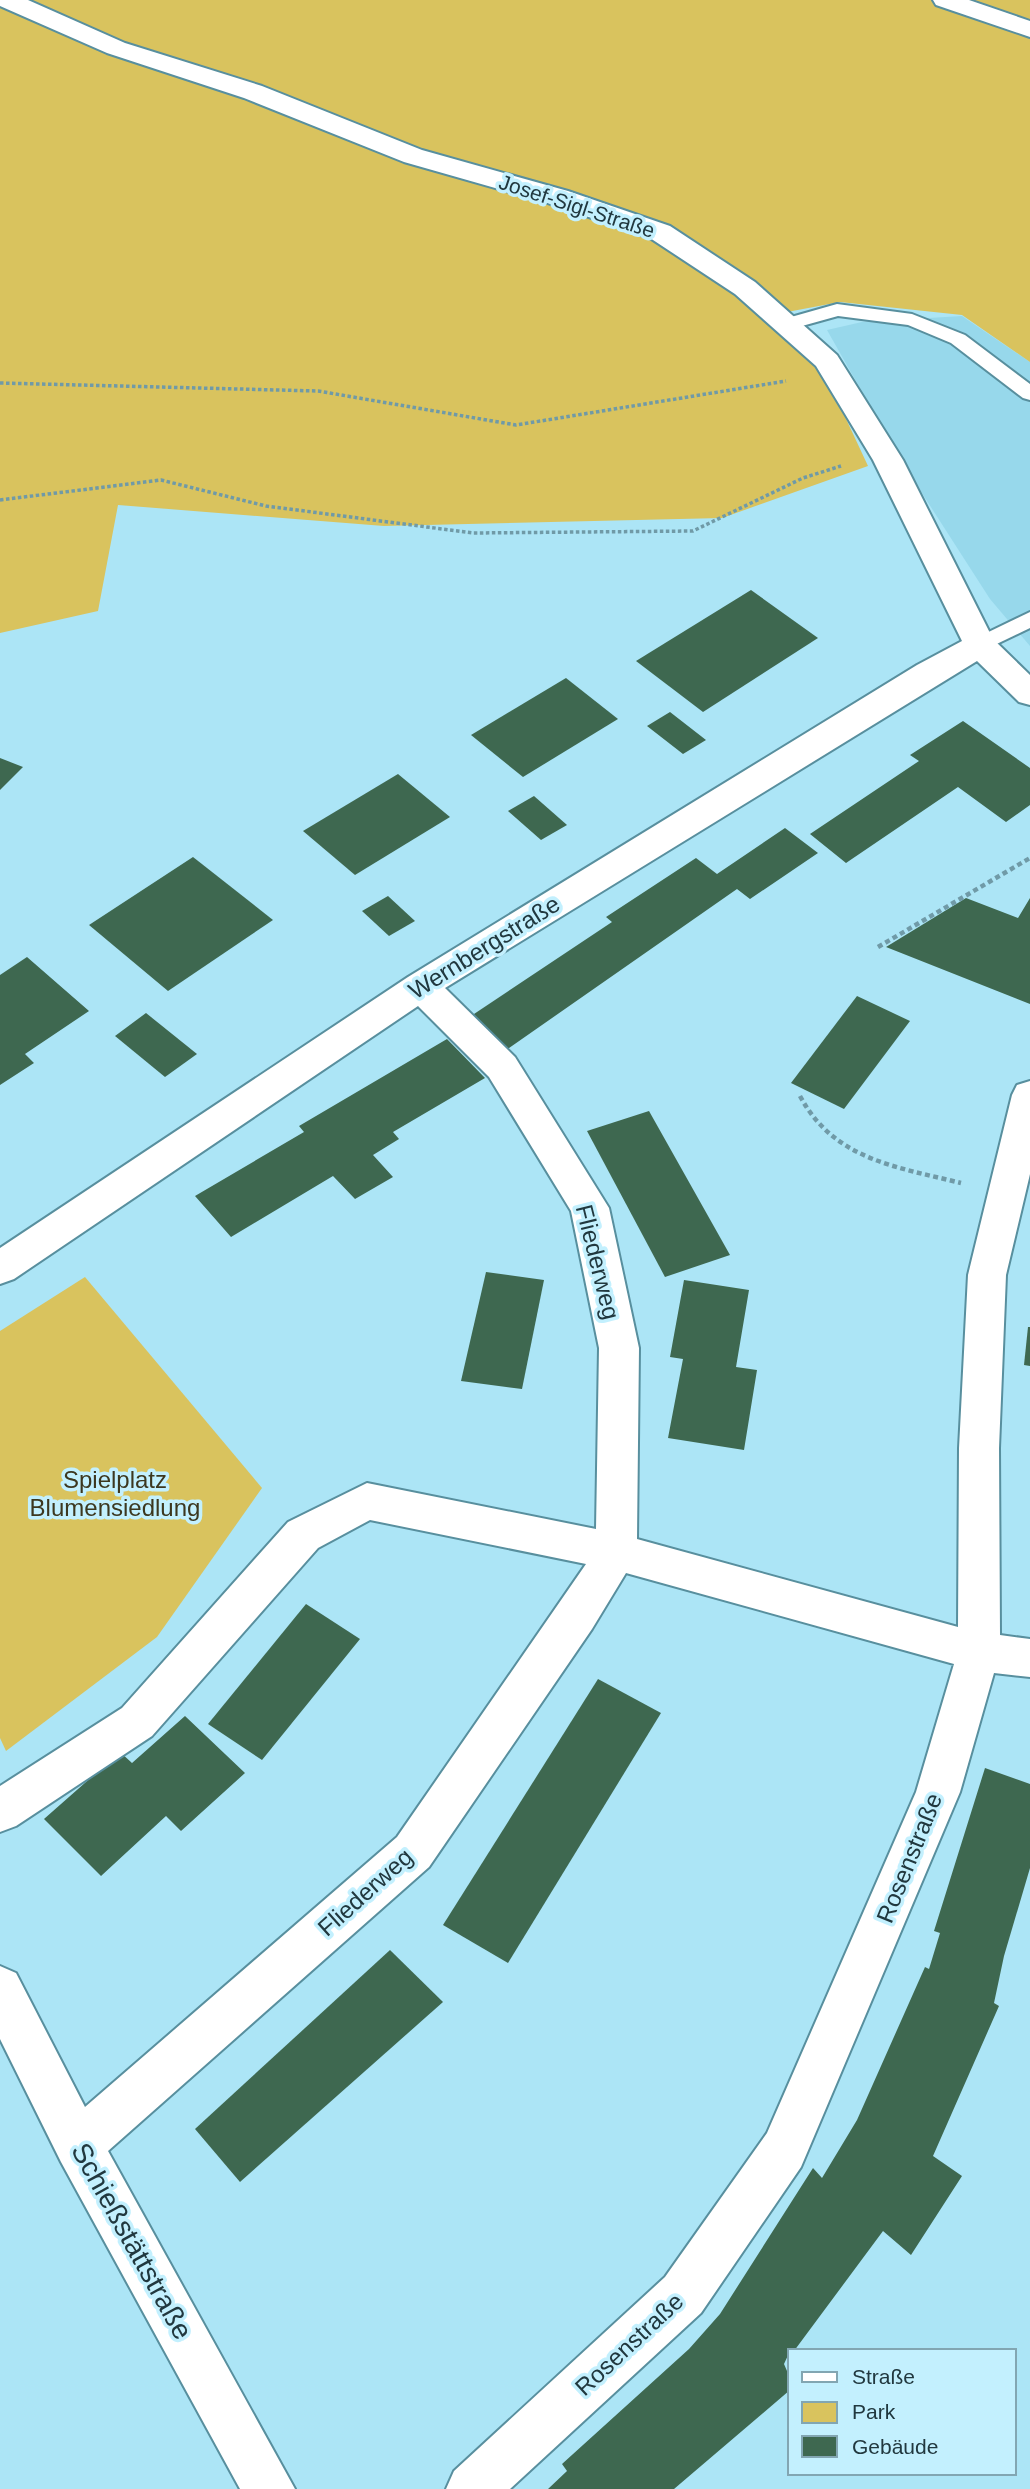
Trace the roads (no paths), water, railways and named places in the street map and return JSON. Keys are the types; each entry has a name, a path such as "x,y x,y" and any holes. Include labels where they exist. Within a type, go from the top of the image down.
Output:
{"street":[{"name":"Josef-Sigl-Straße","path":"7,0 116,48 253,92 413,156 558,197 660,232 745,288 827,361 882,454 980,645 1030,694"},
{"path":"945,0 1030,29"},
{"name":"Wernbergstraße","path":"0,1268 421,986 916,680 980,645"},
{"name":"Fliederweg","path":"78,2145 413,1852 577,1616 616,1552 619,1348 590,1208 502,1067 421,986"},
{"name":"Rosenstraße","path":"472,2489 683,2295 784,2150 938,1791 979,1652 979,1448 987,1275 1030,1095"},
{"path":"0,1811 137,1722 303,1535 367,1502 616,1552 979,1652 1030,1658"},
{"name":"Schießstättstraße","path":"0,1989 78,2145 270,2489"}],"lane":[{"path":"784,325 837,310 912,320 958,339 1030,394"},
{"path":"980,645 1030,619"}],"park label":[{"name":"Spielplatz Blumensiedlung","path":"115,1493"}]}
